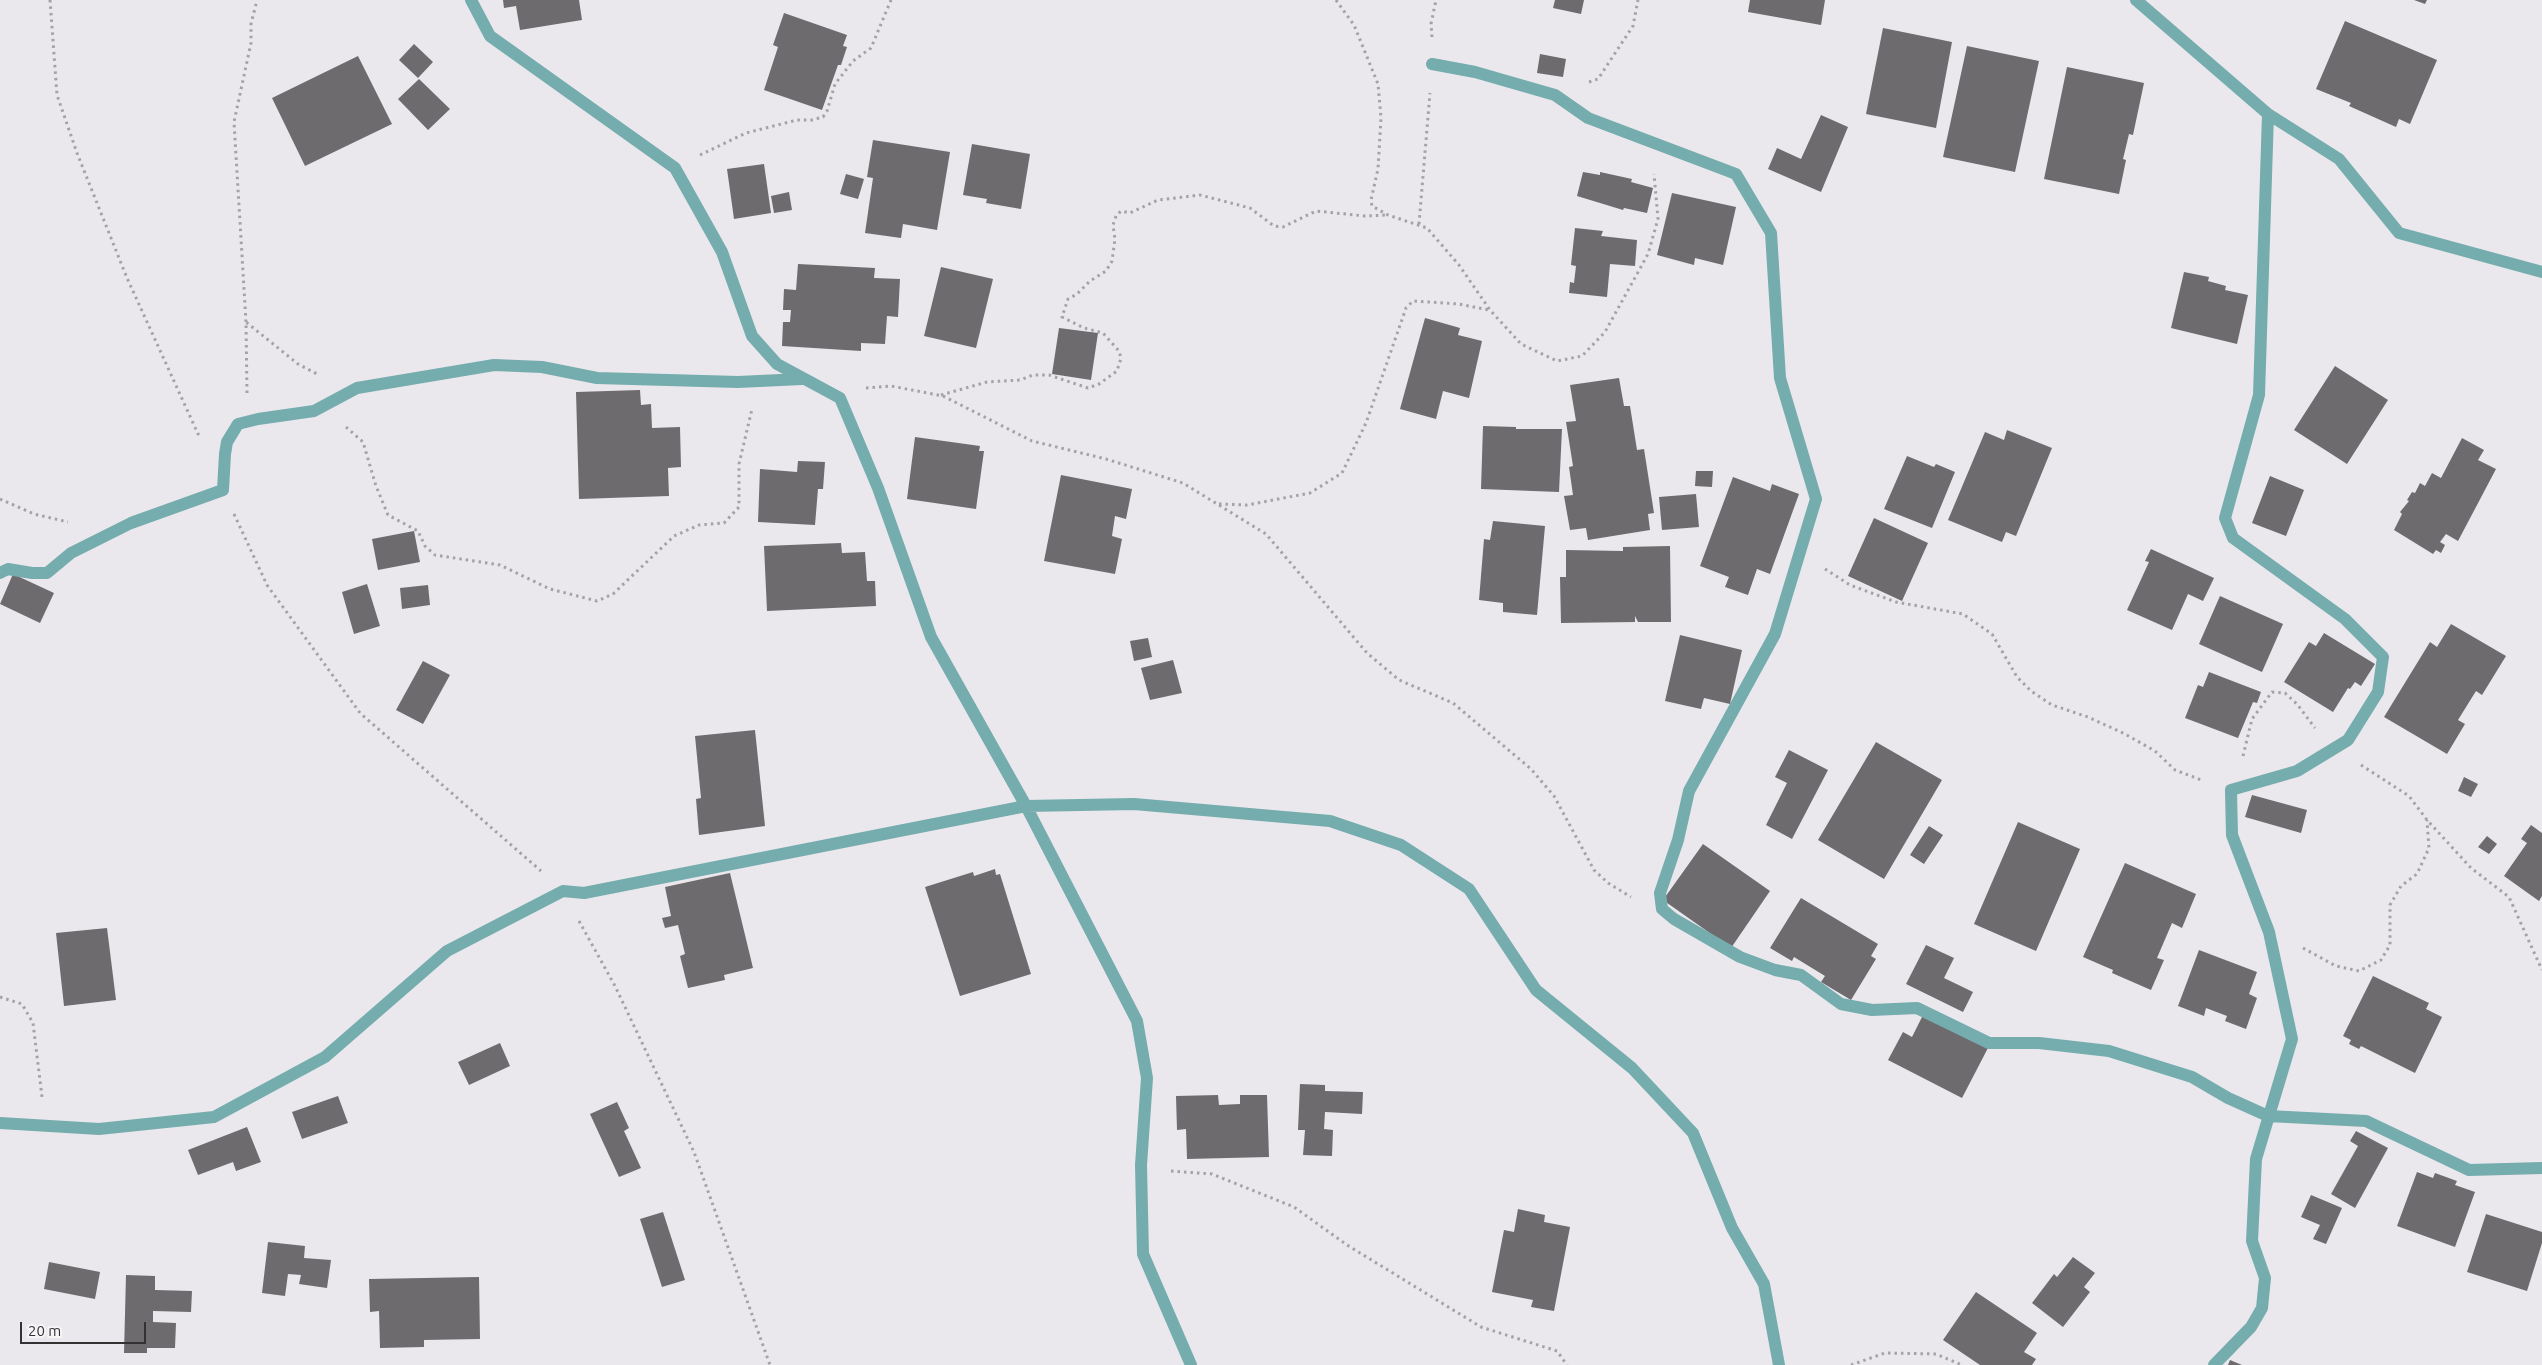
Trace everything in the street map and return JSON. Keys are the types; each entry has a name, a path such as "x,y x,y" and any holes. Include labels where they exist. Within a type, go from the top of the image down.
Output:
{"street":[{"path":"470,0 490,36 675,168 722,252 752,336 777,364 840,398 878,488 932,637 1026,806 1137,1021 1147,1078 1141,1165 1143,1254 1191,1365"},
{"path":"2136,0 2268,114 2339,159 2399,233 2542,272"},
{"path":"1432,64 1474,72 1555,95 1588,118 1736,174 1771,233 1780,378 1816,499 1775,634 1689,790 1678,840 1660,893 1662,909 1674,919 1740,957 1775,970 1801,975 1841,1004 1872,1010 1917,1008 1989,1043 2039,1043 2109,1052 2192,1077 2228,1098 2268,1116 2366,1122 2469,1170 2542,1168"},
{"path":"2214,1365 2251,1327 2262,1308 2265,1278 2252,1241 2256,1159 2292,1038 2269,932 2232,835 2231,790 2298,771 2348,740 2378,692 2383,657 2345,619 2233,538 2225,518 2259,395 2268,114"},
{"path":"0,573 8,569 32,573 47,572 71,553 131,523 223,490 224,454 227,442 238,424 258,419 314,412 356,388 494,365 542,367 597,378 756,381 805,379"},
{"path":"0,1123 99,1129 214,1117 325,1057 447,951 563,891 584,893 1026,806 1134,804 1330,821 1401,845 1469,889 1536,990 1632,1068 1693,1134 1732,1228 1764,1284 1779,1365"}],"path":[{"path":"50,0 57,94 77,153 128,278 199,437"},
{"path":"238,424 247,395 246,322 234,122 251,43 251,24 257,0"},
{"path":"675,168 746,133 797,120 812,120 823,117 827,111 835,84 852,61 871,48 891,0"},
{"path":"1336,0 1354,25 1378,84 1381,118 1378,169 1371,200 1372,206 1388,215 1427,228 1459,265 1490,310 1521,344 1557,361 1582,356 1605,332 1648,254 1658,219 1655,176 1645,139"},
{"path":"1419,224 1432,64 1431,24 1436,0"},
{"path":"1555,95 1598,79 1633,26 1638,0"},
{"path":"941,395 987,382 1020,380 1034,375 1049,375 1088,388 1117,372 1121,358 1119,351 1104,333 1084,328 1062,317 1068,299 1106,271 1112,261 1115,239 1113,225 1116,216 1121,211 1130,213 1158,200 1200,195 1250,208 1274,226 1283,227 1316,211 1365,216 1388,215"},
{"path":"1218,504 1247,505 1310,493 1342,473 1366,423 1402,316 1406,308 1413,301 1459,304 1490,310"},
{"path":"246,322 298,364 320,376 337,390 344,425 363,442 376,486 388,514 418,531 425,546 435,555 500,565 550,589 597,602 613,594 674,536 699,525 724,523 739,507 738,464 750,422 756,381"},
{"path":"828,391 891,386 941,395 1032,441 1106,459 1183,483 1218,504 1266,534 1367,653 1399,680 1454,703 1531,769 1554,796 1594,870 1608,883 1636,901 1662,909"},
{"path":"223,490 266,585 360,713 563,891 614,986 694,1152 770,1365"},
{"path":"0,499 34,514 76,523"},
{"path":"1799,553 1850,584 1873,595 1896,602 1963,614 1992,634 2017,677 2031,691 2052,705 2088,717 2126,734 2155,751 2175,770 2231,790 2252,719 2272,692 2284,693 2297,704 2332,749 2375,773 2409,796 2426,820 2471,868 2509,897 2542,970"},
{"path":"2269,932 2296,944 2336,966 2359,971 2381,960 2390,945 2390,905 2401,886 2417,874 2428,848 2426,820"},
{"path":"0,997 22,1004 33,1023 44,1126"},
{"path":"1141,1165 1165,1171 1212,1174 1294,1207 1347,1245 1482,1326 1557,1351 1568,1365"},
{"path":"1852,1365 1885,1353 1936,1354 1962,1365"}],"building":[{"path":"503,0 579,0 582,20 520,30 516,6 504,8"},
{"path":"1555,0 1584,0 1581,14 1553,8"},
{"path":"1750,0 1825,0 1821,25 1748,12"},
{"path":"2414,0 2427,0 2425,4"},
{"path":"784,13 847,35 843,46 847,47 841,65 838,65 822,110 764,90 778,47 773,45"},
{"path":"2345,21 2437,60 2410,124 2399,119 2396,127 2349,106 2351,103 2316,89"},
{"path":"1883,28 1952,42 1936,128 1866,114"},
{"path":"414,44 433,62 418,78 399,60"},
{"path":"1967,46 2039,61 2015,172 1943,157"},
{"path":"1540,54 1566,59 1563,77 1537,73"},
{"path":"358,56 392,124 305,166 272,98"},
{"path":"2067,67 2144,83 2133,135 2129,134 2123,159 2126,160 2119,194 2044,179"},
{"path":"419,79 450,109 428,130 398,99"},
{"path":"1821,115 1848,127 1821,192 1768,169 1777,148 1801,159"},
{"path":"873,140 950,152 937,230 903,224 901,238 865,233 873,178 867,177"},
{"path":"972,144 1030,154 1021,209 986,203 987,199 963,195"},
{"path":"764,164 771,213 734,219 727,169"},
{"path":"1583,172 1600,175 1600,172 1632,179 1631,182 1653,188 1647,213 1624,208 1623,210 1577,196"},
{"path":"846,174 864,179 858,199 840,194"},
{"path":"789,192 792,210 774,213 771,196"},
{"path":"1672,193 1736,207 1723,265 1695,258 1694,265 1657,255"},
{"path":"1575,228 1603,231 1601,236 1637,240 1635,266 1610,264 1607,297 1569,293 1570,282 1574,283 1576,266 1571,265"},
{"path":"798,264 875,268 874,278 900,279 898,317 887,316 885,344 861,343 861,351 782,346 783,322 790,322 791,310 783,310 784,289 796,290"},
{"path":"941,267 993,279 976,348 924,336"},
{"path":"2184,272 2209,277 2208,281 2226,286 2225,290 2248,295 2237,344 2171,328"},
{"path":"1425,318 1460,328 1458,335 1482,341 1469,398 1443,391 1436,419 1400,409"},
{"path":"1059,328 1098,333 1091,380 1052,374"},
{"path":"2335,366 2388,400 2347,464 2294,430"},
{"path":"1619,378 1624,406 1630,406 1637,450 1644,449 1654,513 1648,514 1650,530 1588,540 1586,528 1570,530 1564,496 1573,495 1569,467 1573,466 1566,422 1576,421 1570,385"},
{"path":"640,390 641,405 651,404 652,428 680,427 681,467 668,468 669,496 579,499 576,392"},
{"path":"1483,426 1516,427 1516,429 1562,429 1559,492 1481,489"},
{"path":"2007,430 2052,448 2016,536 2006,532 2002,542 1948,520 1985,432 2004,440"},
{"path":"915,437 980,446 979,451 984,451 976,509 907,499"},
{"path":"2462,438 2484,450 2478,460 2496,469 2458,541 2446,534 2440,542 2445,545 2441,553 2436,550 2433,554 2394,530 2402,514 2400,512 2409,501 2407,500 2412,492 2415,493 2420,483 2425,486 2432,473 2441,478"},
{"path":"1907,456 1934,467 1936,464 1955,472 1932,528 1884,509"},
{"path":"798,461 825,462 823,489 818,489 815,525 758,522 760,469 797,472"},
{"path":"1696,471 1713,471 1712,487 1695,486"},
{"path":"1061,475 1132,489 1126,519 1115,516 1112,536 1122,539 1115,574 1044,561"},
{"path":"2270,476 2304,490 2286,536 2252,523"},
{"path":"1733,477 1770,491 1772,484 1799,494 1770,574 1757,569 1748,595 1725,587 1729,577 1700,566"},
{"path":"1696,494 1699,527 1662,530 1659,497"},
{"path":"1874,518 1928,543 1902,601 1848,576"},
{"path":"1493,521 1545,526 1537,615 1503,612 1503,603 1479,600 1484,539 1490,540"},
{"path":"414,531 420,562 378,570 372,539"},
{"path":"841,543 842,553 865,552 867,581 875,581 876,606 767,611 764,546"},
{"path":"1670,546 1671,622 1638,622 1635,616 1635,622 1561,623 1560,577 1566,577 1566,550 1623,551 1623,547"},
{"path":"2151,549 2214,578 2203,601 2188,594 2172,630 2127,610 2149,562 2145,561"},
{"path":"13,574 54,593 40,623 0,604"},
{"path":"367,584 380,626 354,634 342,592"},
{"path":"428,585 430,605 402,609 400,588"},
{"path":"2220,596 2283,624 2262,672 2199,644"},
{"path":"2451,624 2506,656 2482,695 2476,691 2458,720 2465,724 2447,754 2384,717 2430,642 2437,647"},
{"path":"2324,633 2375,664 2361,686 2355,682 2350,689 2348,688 2333,712 2284,682 2309,642 2316,646"},
{"path":"1680,635 1742,650 1730,704 1704,698 1701,709 1665,701"},
{"path":"1148,638 1152,657 1134,661 1130,641"},
{"path":"1173,660 1182,693 1150,700 1141,668"},
{"path":"423,661 450,675 423,724 396,710"},
{"path":"2209,672 2261,692 2257,703 2253,702 2238,738 2185,718 2198,685 2203,687"},
{"path":"755,730 765,826 699,835 696,799 701,798 695,736"},
{"path":"1876,742 1942,780 1884,879 1818,840"},
{"path":"1789,750 1828,770 1792,839 1766,825 1787,783 1775,777"},
{"path":"2464,777 2478,784 2471,797 2458,791"},
{"path":"2252,795 2307,810 2301,833 2245,817"},
{"path":"2018,822 2080,849 2036,951 1974,924"},
{"path":"2531,825 2542,833 2542,896 2539,901 2504,876 2527,843 2521,839"},
{"path":"1929,826 1943,835 1924,864 1910,855"},
{"path":"2487,836 2497,844 2489,854 2478,847"},
{"path":"1703,844 1770,891 1731,948 1663,900"},
{"path":"2125,863 2196,894 2182,928 2172,923 2157,958 2164,960 2151,990 2112,973 2113,970 2083,957"},
{"path":"995,869 996,875 1000,874 1031,974 960,996 925,887 973,872 974,876"},
{"path":"730,873 753,968 724,975 725,980 688,988 680,956 685,954 678,925 665,928 662,918 671,916 665,887"},
{"path":"1801,898 1878,944 1871,956 1876,959 1851,1000 1821,982 1825,976 1794,957 1792,961 1770,948"},
{"path":"107,928 116,1000 64,1006 56,933"},
{"path":"1926,945 1954,958 1944,978 1973,992 1963,1012 1906,984"},
{"path":"2199,950 2257,972 2249,994 2257,998 2246,1029 2225,1021 2227,1016 2206,1008 2204,1016 2178,1006"},
{"path":"2373,976 2429,1003 2426,1009 2442,1017 2415,1073 2361,1046 2359,1049 2349,1044 2351,1040 2343,1036"},
{"path":"1924,1013 1989,1046 1962,1098 1888,1060 1903,1032 1912,1037"},
{"path":"500,1043 510,1066 469,1085 458,1062"},
{"path":"1300,1084 1325,1085 1325,1091 1363,1092 1362,1114 1325,1112 1324,1129 1333,1130 1332,1156 1303,1155 1305,1130 1298,1130"},
{"path":"1218,1095 1219,1105 1240,1104 1240,1095 1267,1095 1269,1157 1187,1159 1186,1129 1177,1130 1176,1096"},
{"path":"338,1096 348,1123 302,1139 292,1112"},
{"path":"617,1102 629,1128 624,1131 641,1168 619,1177 590,1114"},
{"path":"247,1127 261,1162 236,1171 233,1162 198,1175 188,1150"},
{"path":"2356,1131 2388,1148 2355,1208 2331,1194 2358,1146 2350,1141"},
{"path":"2417,1172 2433,1178 2435,1173 2457,1181 2455,1185 2475,1192 2455,1247 2397,1226"},
{"path":"2311,1195 2342,1208 2326,1244 2313,1239 2320,1225 2301,1217"},
{"path":"1518,1209 1545,1215 1544,1222 1570,1227 1554,1311 1531,1307 1533,1300 1492,1292 1504,1230 1514,1232"},
{"path":"663,1212 685,1280 662,1287 640,1219"},
{"path":"2486,1214 2542,1232 2542,1243 2527,1291 2467,1272"},
{"path":"268,1242 305,1246 304,1258 331,1260 327,1288 299,1284 301,1275 288,1274 285,1296 262,1293"},
{"path":"2073,1257 2095,1273 2084,1287 2090,1292 2063,1327 2032,1303 2054,1274 2057,1277"},
{"path":"49,1262 100,1272 95,1299 44,1289"},
{"path":"126,1275 155,1276 155,1290 192,1291 191,1312 153,1311 153,1322 176,1323 175,1348 147,1348 147,1353 124,1353"},
{"path":"479,1277 480,1339 424,1340 424,1347 380,1348 379,1311 370,1312 369,1279"},
{"path":"1976,1292 2037,1333 2024,1352 2036,1359 2032,1365 1980,1365 1943,1340"},
{"path":"2230,1360 2242,1365 2228,1365"}]}
